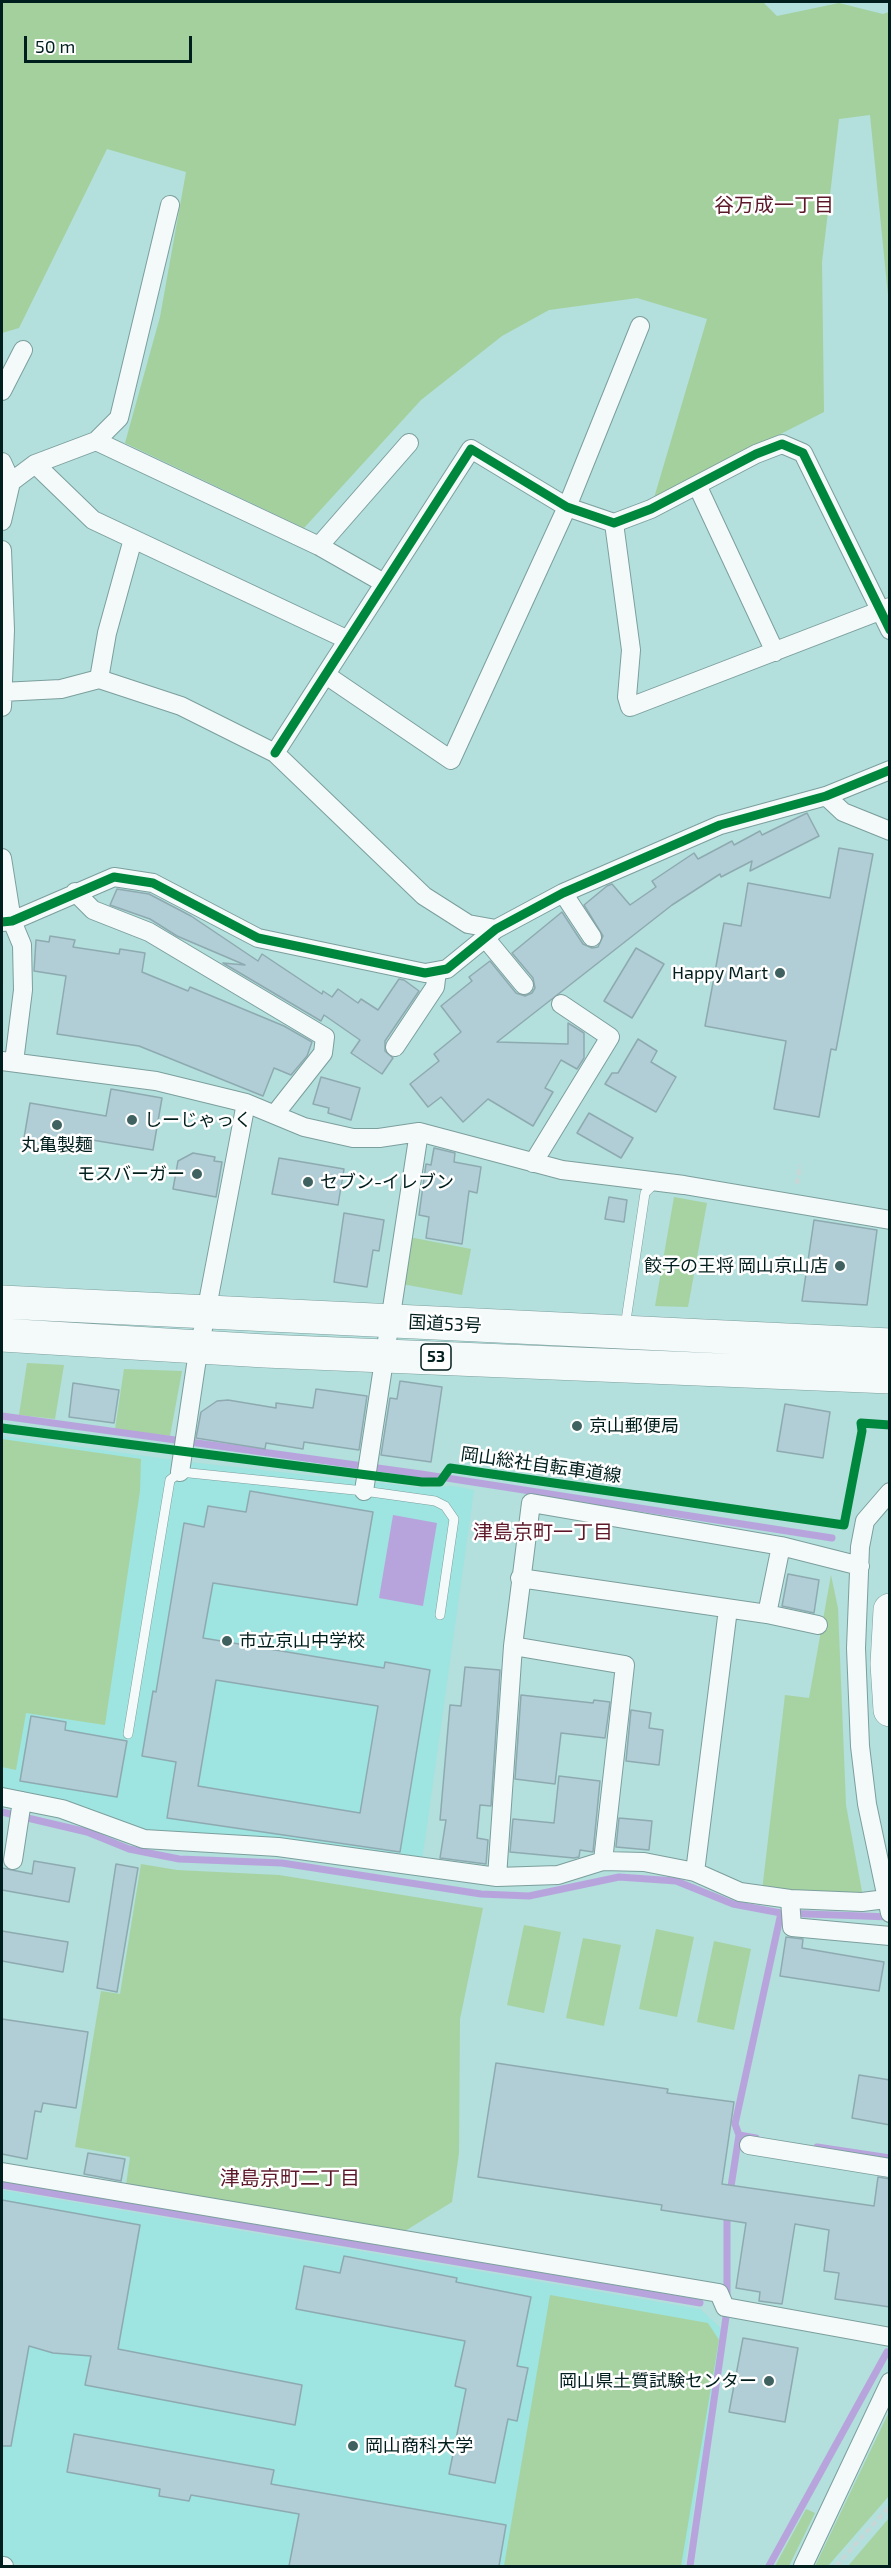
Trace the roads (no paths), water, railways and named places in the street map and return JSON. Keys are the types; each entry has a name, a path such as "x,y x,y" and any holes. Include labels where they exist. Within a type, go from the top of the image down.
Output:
{"highway":[{"name":"国道53号","path":"2,1302 208,1310 625,1334 890,1345"},
{"name":"国道53号","path":"2,1335 883,1381"},
{"path":"890,1610 890,1710"}],"street":[{"path":"11,482 35,464 96,441 120,418 170,205"},
{"path":"326,675 451,760 567,507 640,326"},
{"path":"2,391 23,350"},
{"path":"96,441 319,546 384,583"},
{"path":"319,546 409,443"},
{"path":"274,753 471,448 567,507 614,523 651,509 756,454 782,444 803,453 885,609 890,630"},
{"path":"2,462 11,482 2,521"},
{"path":"35,464 93,520 346,639"},
{"path":"697,485 775,652"},
{"path":"614,523 631,650 627,697 630,707 885,609"},
{"path":"99,679 107,633 133,539"},
{"path":"2,550 5,630 2,697 62,689 99,679 180,706 274,753 424,896 468,924 491,934 524,985"},
{"path":"7,921 114,877 153,883 258,938 425,973 437,971 447,969 491,934 563,893 720,825 826,796 890,770"},
{"path":"826,796 843,812 890,831"},
{"path":"2,858 7,921 22,945 23,990 8,1061 156,1081 246,1103 304,1126 353,1138 379,1138 419,1132 562,1170 656,1182 890,1220"},
{"path":"75,892 93,910 149,932 325,1037 323,1053 275,1114"},
{"path":"563,893 592,937"},
{"path":"395,1047 435,987 437,971"},
{"path":"533,1163 610,1037 561,1004"},
{"path":"180,1472 200,1347 246,1103"},
{"path":"364,1491 386,1354 388,1321 419,1132"},
{"path":"2,1797 22,1803 62,1809 144,1839 278,1846 497,1877 558,1875 603,1861 644,1862 695,1872 741,1892 790,1908 862,1902 888,1906 867,1804 860,1746 856,1648 860,1547 865,1521 890,1492"},
{"path":"497,1877 513,1646 531,1503 781,1546 860,1566"},
{"path":"767,1614 781,1546"},
{"path":"520,1578 767,1614 818,1625"},
{"path":"695,1872 728,1609"},
{"path":"513,1646 625,1665 603,1861"},
{"path":"13,1860 22,1803"},
{"path":"790,1908 792,1927 890,1936"},
{"path":"749,2145 890,2168"},
{"path":"2,2172 719,2293 725,2307 890,2337"},
{"path":"803,2566 890,2382"}],"lane":[{"path":"625,1334 627,1302 645,1193 656,1182"},
{"path":"128,1734 170,1480 180,1472 364,1491 435,1501 445,1506 454,1519 440,1615"}],"waterway":[{"path":"2,1416 421,1474 832,1538"},
{"path":"2,1812 87,1832 129,1849 179,1859 282,1863 481,1894 529,1896 619,1877 676,1881 733,1904 781,1913 890,1917"},
{"path":"739,2135 735,2124 781,1913"},
{"path":"730,2193 739,2135 756,2138"},
{"path":"817,2147 890,2158"},
{"path":"2,2185 700,2303"},
{"path":"727,2213 727,2298"},
{"path":"690,2566 726,2317"},
{"path":"769,2566 887,2352"}],"place":[{"name":"Happy Mart","path":"780,973"},
{"name":"しーじゃっく","path":"132,1120"},
{"name":"丸亀製麺","path":"57,1125"},
{"name":"モスバーガー","path":"197,1174"},
{"name":"セブン-イレブン","path":"308,1182"},
{"name":"餃子の王将 岡山京山店","path":"840,1266"},
{"name":"京山郵便局","path":"577,1426"},
{"name":"市立京山中学校","path":"227,1641"},
{"name":"岡山県土質試験センター","path":"769,2381"},
{"name":"岡山商科大学","path":"353,2446"}],"district":[{"name":"谷万成一丁目","path":"774,205"},
{"name":"津島京町一丁目","path":"543,1532"},
{"name":"津島京町二丁目","path":"290,2178"}]}
